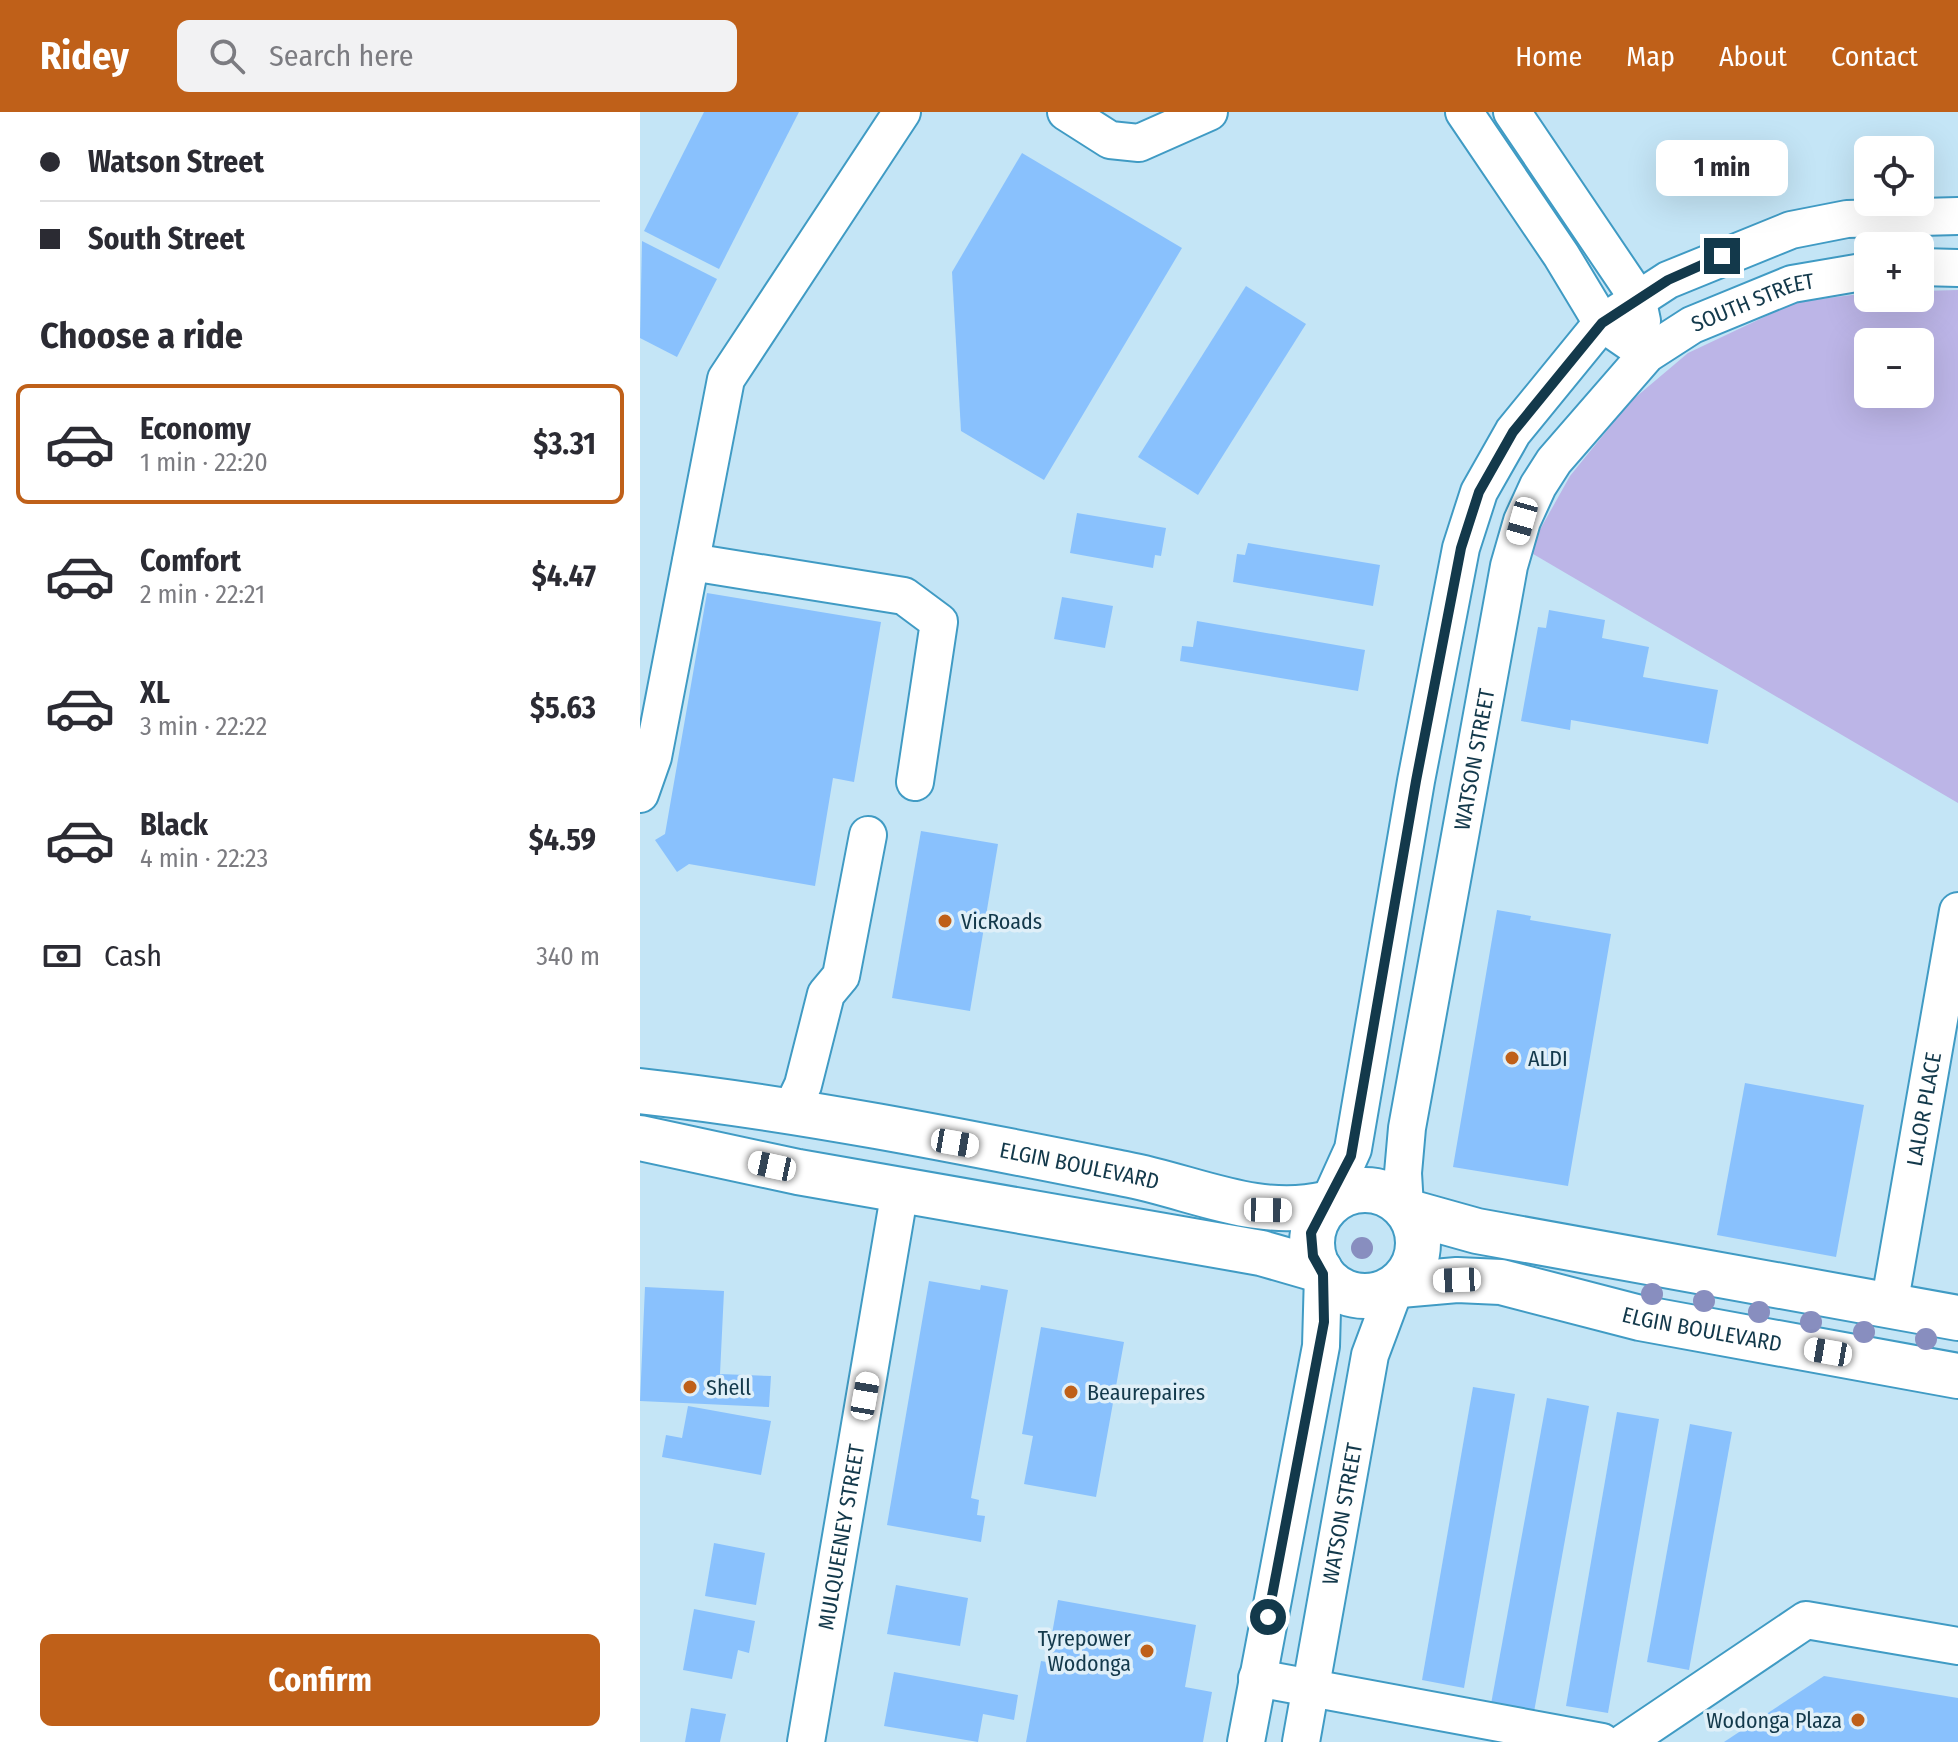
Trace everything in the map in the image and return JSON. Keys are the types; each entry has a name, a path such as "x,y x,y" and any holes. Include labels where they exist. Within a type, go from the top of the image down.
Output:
{"main road":[{"name":"ELGIN BOULEVARD","path":"640,1091 790,1112 1128,1174 1250,1207 1288,1210 1328,1203"},
{"path":"790,1112 785,1148 798,1172"},
{"path":"640,1138 798,1172 1261,1253 1322,1272"},
{"path":"1407,1209 1419,1245 1415,1264 1398,1286 1366,1296 1349,1294 1322,1272 1313,1256 1311,1233 1328,1203 1355,1190 1372,1190 1394,1198 1407,1209 1477,1231 1958,1318"},
{"name":"ELGIN BOULEVARD","path":"1398,1286 1457,1280 1516,1285 1640,1318 1958,1376"}],"street":[{"path":"640,794 653,757 726,379 902,112"},
{"path":"1066,112 1110,140 1139,143 1209,112"},
{"path":"1464,112 1561,255 1602,323 1647,354"},
{"path":"1512,112 1637,297 1647,354"},
{"path":"1328,1203 1351,1156 1416,781 1461,548 1479,492 1493,463 1532,407 1602,323 1637,297 1706,262 1791,230 1847,219 1958,216"},
{"path":"1934,267 1958,268"},
{"name":"SOUTH STREET","path":"1647,354 1692,325 1743,301 1792,284 1854,273"},
{"name":"WATSON STREET","path":"1407,1209 1403,1173 1407,1128 1509,566 1522,521 1554,461 1647,354"},
{"path":"1461,548 1509,566"},
{"path":"691,562 904,596 939,622 915,782"},
{"path":"1416,781 1467,784"},
{"path":"790,1112 803,1085 826,994 841,976 868,835"},
{"name":"LALOR PLACE","path":"1889,1306 1958,911"},
{"name":"MULQUEENEY STREET","path":"806,1742 900,1190"},
{"path":"1246,1742 1290,1495 1321,1346 1322,1272"},
{"name":"WATSON STREET","path":"1301,1742 1370,1355 1398,1286"},
{"path":"1290,1495 1341,1504"},
{"path":"1625,1742 1806,1620 1958,1646"},
{"path":"1257,1678 1602,1742"}],"shaded area":[{"path":"1958,290 1958,803 1528,551 1570,476 1630,402 1688,353 1796,302 1854,295 1854,312 1934,312 1934,291"}],"building":[{"path":"704,112 799,112 719,269 644,231"},
{"path":"1022,153 1182,248 1044,480 961,431 952,272"},
{"path":"642,241 717,279 677,357 640,338"},
{"path":"1246,286 1306,324 1198,495 1138,457"},
{"path":"1077,513 1166,528 1161,556 1155,555 1153,568 1070,553"},
{"path":"1248,543 1380,565 1373,606 1233,582 1237,554 1245,555"},
{"path":"707,593 881,622 854,782 833,778 815,886 689,864 677,872 655,840 665,834"},
{"path":"1062,597 1113,606 1105,648 1054,639"},
{"path":"1549,610 1605,620 1602,638 1649,647 1643,677 1718,690 1708,744 1571,720 1570,730 1521,721 1538,627 1546,628"},
{"path":"1197,621 1365,650 1358,691 1180,661 1182,646 1193,647"},
{"name":"VicRoads","path":"921,831 998,844 970,1011 892,998"},
{"path":"1497,910 1531,916 1530,920 1611,934 1568,1186 1453,1167"},
{"path":"1745,1083 1864,1105 1836,1257 1717,1235"},
{"path":"929,1281 980,1290 981,1285 1008,1290 971,1498 979,1500 977,1515 985,1516 981,1542 887,1525"},
{"path":"645,1287 724,1291 720,1374 771,1376 769,1407 640,1401"},
{"path":"1041,1327 1124,1342 1096,1497 1024,1484 1033,1436 1022,1434"},
{"path":"1473,1387 1515,1394 1464,1688 1422,1680"},
{"path":"1547,1398 1589,1406 1534,1712 1491,1704"},
{"path":"688,1406 771,1421 761,1475 662,1457 666,1435 682,1438"},
{"path":"1617,1412 1659,1419 1608,1713 1566,1706"},
{"path":"1690,1424 1732,1432 1689,1670 1647,1662"},
{"path":"714,1543 765,1553 756,1605 705,1596"},
{"path":"896,1585 968,1598 960,1646 887,1634"},
{"path":"1058,1600 1196,1625 1185,1687 1212,1692 1203,1742 1026,1742 1041,1661 1047,1662"},
{"path":"694,1609 755,1621 749,1653 738,1650 732,1679 683,1670"},
{"path":"894,1672 1018,1695 1014,1720 983,1714 978,1742 884,1726"},
{"name":"Wodonga Plaza","path":"1824,1676 1958,1698 1958,1742 1724,1742"},
{"path":"691,1708 726,1714 720,1742 685,1742"}],"place":[{"name":"VicRoads","path":"945,921"},
{"name":"ALDI","path":"1512,1058"},
{"name":"Shell","path":"690,1387"},
{"name":"Beaurepaires","path":"1071,1392"},
{"name":"Tyrepower Wodonga","path":"1147,1651"},
{"name":"Wodonga Plaza","path":"1858,1720"}],"route":[{"path":"1268,1617 1324,1322 1323,1274 1313,1256 1311,1233 1316,1218 1339,1185 1351,1156 1416,781 1461,548 1479,492 1513,432 1567,362 1602,323 1637,297 1722,256"}]}
